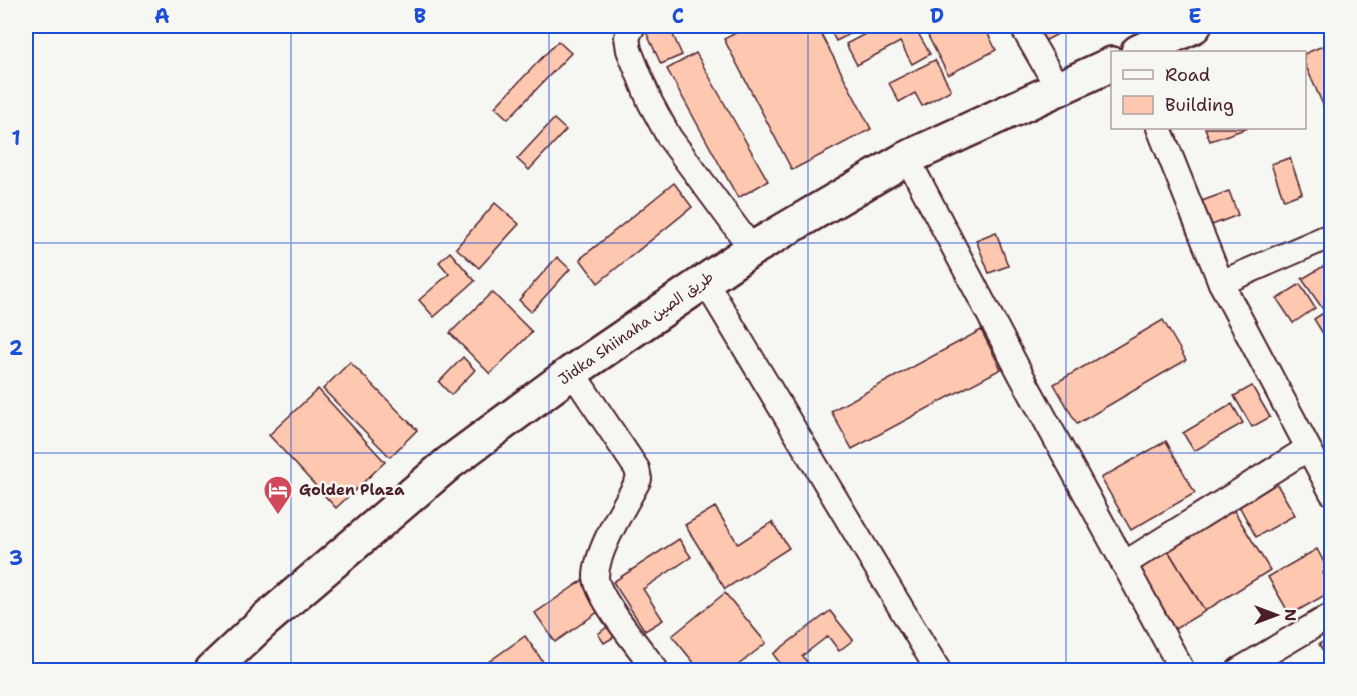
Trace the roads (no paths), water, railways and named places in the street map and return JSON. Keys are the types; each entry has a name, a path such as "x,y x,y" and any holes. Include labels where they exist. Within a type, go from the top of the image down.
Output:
{"main road":[{"path":"1140,51 1189,26"},
{"name":"Jidka Shiinaha طريق الصين","path":"212,670 263,622 449,463 572,372 752,249 908,158 1111,65"}],"street":[{"path":"633,26 627,38 629,50 650,102 669,137 752,249"},
{"path":"1022,26 1058,88"},
{"path":"1159,129 1221,283 1332,493"},
{"path":"908,158 1021,375 1182,670"},
{"path":"1221,283 1332,235"},
{"path":"705,281 938,670"},
{"path":"572,372 637,469 639,479 599,559 596,578 602,598 656,670"},
{"path":"1124,564 1307,449"},
{"path":"1239,670 1332,615"}],"place":[{"name":"Golden Plaza","path":"278,516"}]}
